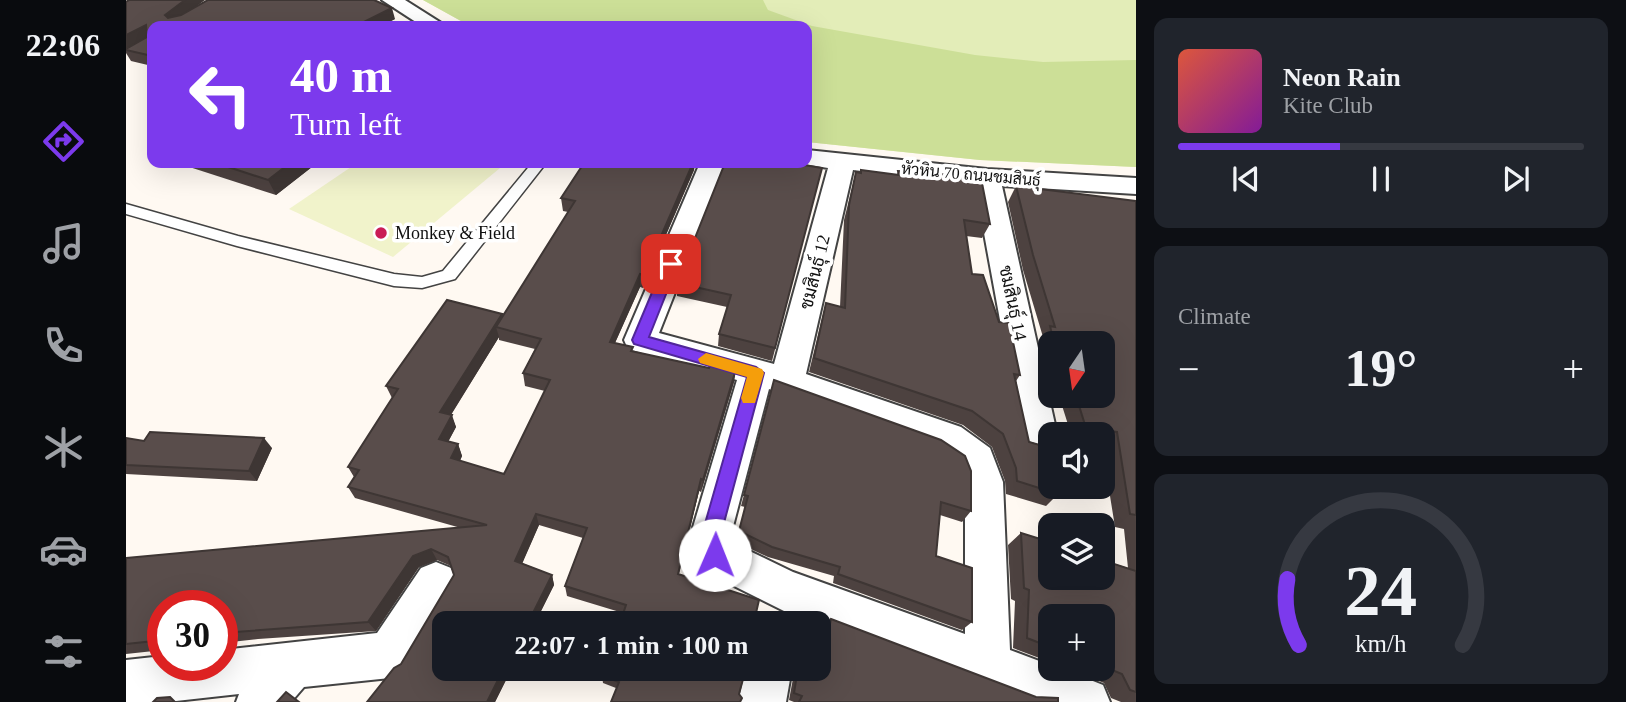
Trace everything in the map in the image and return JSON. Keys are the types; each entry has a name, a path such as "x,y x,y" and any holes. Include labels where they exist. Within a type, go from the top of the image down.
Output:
{"street":[{"path":"391,0 427,21"},
{"name":"หัวหิน 70 ถนนชมสินธุ์","path":"812,159 1135,189"},
{"name":"ชมสินธุ์ 12","path":"780,606 715,555 712,534 772,377 842,162"},
{"path":"711,168 640,340 772,377 948,438 981,462 984,482 988,665"},
{"name":"ชมสินธุ์ 14","path":"987,177 1038,429"},
{"path":"126,683 390,654 436,583"},
{"path":"780,606 988,665 1086,702"},
{"path":"260,702 293,665"},
{"path":"762,702 766,681"}],"lane":[{"path":"126,209 237,241 410,284 430,283 449,275 535,168"}],"green space":[{"path":"423,0 1136,0 1136,167 980,160 812,143 812,21 461,21"},
{"path":"423,0 763,0 768,10 798,21 461,21"},
{"path":"812,26 975,55 1043,62 1136,60 1136,167 980,160 812,143"},
{"name":"Monkey & Field","path":"350,168 500,168 393,257 289,209"}],"building":[{"path":"185,0 165,15 168,18 181,15 208,0 374,0 392,8 366,21 147,21 147,37 146,25 126,35 126,2"},
{"path":"147,37 147,55 126,49"},
{"path":"231,168 284,168 268,180"},
{"path":"581,168 691,168 644,275 640,274 610,342 633,347 631,351 709,368 711,362 736,369 703,480 701,479 678,574 759,600 756,611 624,611 626,605 565,586 587,528 536,514 515,561 552,575 534,611 433,611 454,575 448,557 431,549 413,556 368,622 238,632 238,590 147,590 147,642 126,644 126,558 487,525 348,487 359,470 348,467 398,389 386,386 447,300 502,314 440,412 452,415 439,439 458,444 451,458 504,474 550,380 523,373 541,339 496,327 575,201 561,198"},
{"path":"723,168 822,168 775,348 719,334 731,295 677,283"},
{"path":"861,170 899,175 898,171 923,172 978,179 982,183 990,224 964,220 972,274 983,275 999,322 1009,323 1020,375 1014,374 1029,442 1038,445 1038,488 1017,481 1016,468 1003,434 972,411 814,358 826,303 845,308 849,205 856,172 861,173"},
{"path":"1016,186 1136,201 1136,515 1130,514 1115,422 1084,422 1080,408 1115,408 1115,331 1051,331 1050,326 1055,327"},
{"path":"774,380 941,440 965,456 971,471 971,511 941,502 936,556 972,568 972,622 838,574 840,567 772,547 739,531 748,496 744,495"},
{"path":"150,432 264,438 249,471 126,465 126,438 144,441"},
{"path":"1021,533 1038,538 1038,590 1115,590 1115,564 1136,571 1136,692 1130,690 1122,674 1115,671 1115,604 1038,604 1038,642 1027,638 1029,590 1024,588"},
{"path":"432,612 432,681 498,681 487,702 367,702 394,668 401,664"},
{"path":"831,619 1036,697 1058,698 1058,702 799,702 802,696 794,693 796,681 831,681"},
{"path":"616,681 742,681 739,694 742,698 740,702 611,702 619,682"},
{"path":"286,692 299,702 277,702"},
{"path":"170,697 175,702 153,702 157,698"}],"slow traffic":[{"path":"706,359 756,373 749,398"}],"place":[{"name":"Monkey & Field","path":"381,233"}],"route":[{"path":"671,264 640,340 756,373 712,534 715,555"}]}
